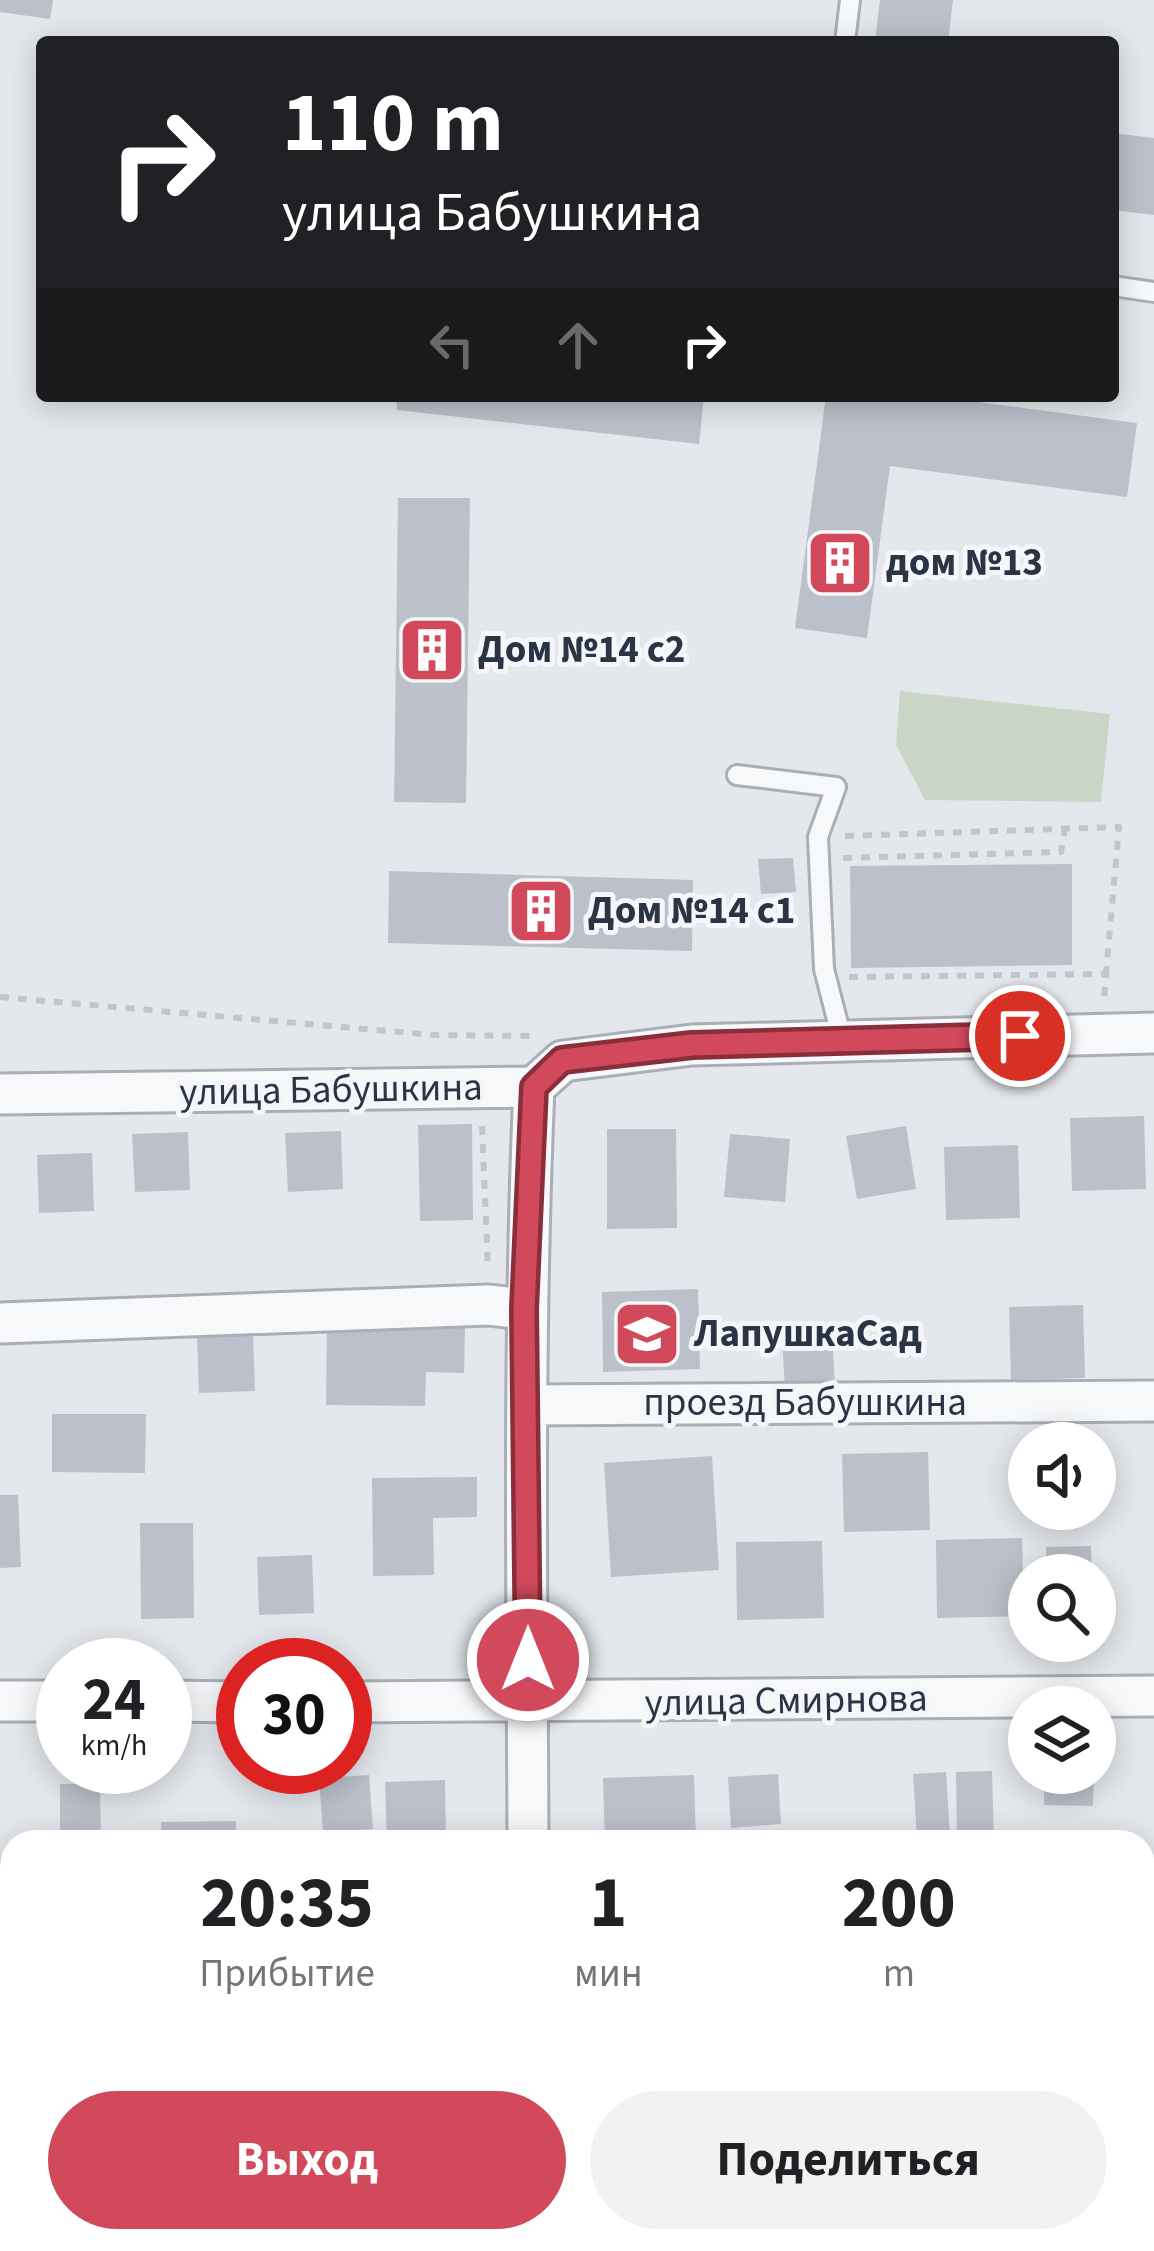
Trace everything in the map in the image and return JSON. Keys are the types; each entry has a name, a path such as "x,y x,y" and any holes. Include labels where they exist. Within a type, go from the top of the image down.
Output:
{"street":[{"name":"улица Бабушкина","path":"0,1094 548,1074 692,1045 1154,1034"},
{"path":"528,1830 529,1405 524,1309 548,1074"},
{"path":"0,1323 465,1306 524,1309"},
{"name":"проезд Бабушкина","path":"529,1405 1154,1400"},
{"name":"улица Смирнова","path":"372,1702 1154,1696"},
{"path":"0,1701 36,1701"}],"lane":[{"path":"846,36 850,0"},
{"path":"1119,287 1154,292"},
{"path":"737,775 836,787 818,837 826,978 842,1039"}],"path":[{"path":"818,837 1119,826 1104,1005 1120,1007"},
{"path":"840,858 1061,852 1065,827"},
{"path":"826,978 1106,974"},
{"path":"0,997 434,1035 538,1036 548,1074"}],"green space":[{"path":"900,691 1110,714 1101,802 925,800 896,745"}],"building":[{"path":"0,0 53,0 50,19 0,12"},
{"path":"880,0 953,0 949,36 876,36"},
{"path":"1119,134 1154,138 1154,215 1119,211"},
{"path":"396,402 703,402 699,444 397,410"},
{"name":"дом №13","path":"825,402 979,402 1137,423 1127,497 890,466 867,638 795,628"},
{"name":"Дом №14 с2","path":"398,498 470,498 466,803 394,802"},
{"path":"793,858 796,892 761,894 758,859"},
{"path":"1072,864 1072,965 851,968 850,866"},
{"name":"Дом №14 с1","path":"389,871 693,880 692,951 388,943"},
{"path":"1144,1116 1146,1189 1072,1191 1070,1118"},
{"path":"472,1124 473,1220 420,1221 418,1125"},
{"path":"906,1126 916,1189 857,1199 846,1136"},
{"path":"607,1129 676,1129 677,1228 607,1229"},
{"path":"341,1131 343,1189 288,1192 285,1133"},
{"path":"188,1132 190,1190 135,1192 132,1134"},
{"path":"730,1134 790,1139 785,1202 724,1197"},
{"path":"1018,1145 1020,1218 946,1220 944,1147"},
{"path":"92,1153 94,1211 39,1213 37,1155"},
{"path":"698,1289 700,1369 603,1372 602,1292"},
{"path":"1083,1305 1085,1378 1011,1380 1009,1307"},
{"path":"327,1327 465,1328 464,1373 426,1372 425,1406 326,1405"},
{"path":"253,1333 255,1391 199,1393 197,1335"},
{"path":"832,1335 835,1385 785,1389 782,1338"},
{"path":"52,1414 146,1414 145,1473 52,1472"},
{"path":"928,1452 930,1530 844,1532 842,1454"},
{"path":"712,1456 719,1570 611,1577 604,1463"},
{"path":"477,1477 477,1517 433,1518 434,1575 373,1576 372,1478"},
{"path":"0,1495 18,1495 21,1567 0,1568"},
{"path":"140,1523 193,1523 194,1618 141,1619"},
{"path":"1022,1538 1022,1554 1008,1554 1008,1616 937,1618 936,1540"},
{"path":"822,1541 824,1618 737,1620 736,1542"},
{"path":"1091,1546 1091,1554 1046,1554 1046,1547"},
{"path":"312,1555 314,1613 259,1615 257,1557"},
{"path":"992,1771 994,1830 957,1830 956,1772"},
{"path":"946,1772 950,1830 916,1830 913,1774"},
{"path":"778,1774 781,1824 731,1828 728,1777"},
{"path":"694,1775 696,1830 605,1830 603,1778"},
{"path":"445,1780 446,1830 387,1830 385,1782"},
{"path":"60,1794 100,1794 101,1830 60,1830"},
{"path":"320,1794 370,1794 373,1829 323,1830"},
{"path":"1044,1794 1093,1794 1093,1806 1044,1805"},
{"path":"236,1821 236,1830 161,1830 161,1822"}],"place":[{"name":"дом №13","path":"840,563"},
{"name":"Дом №14 с2","path":"432,650"},
{"name":"Дом №14 с1","path":"541,911"},
{"name":"ЛапушкаСад","path":"647,1334"}],"route":[{"path":"528,1660 529,1405 524,1309 534,1087 562,1060 692,1045 1020,1036"}]}
